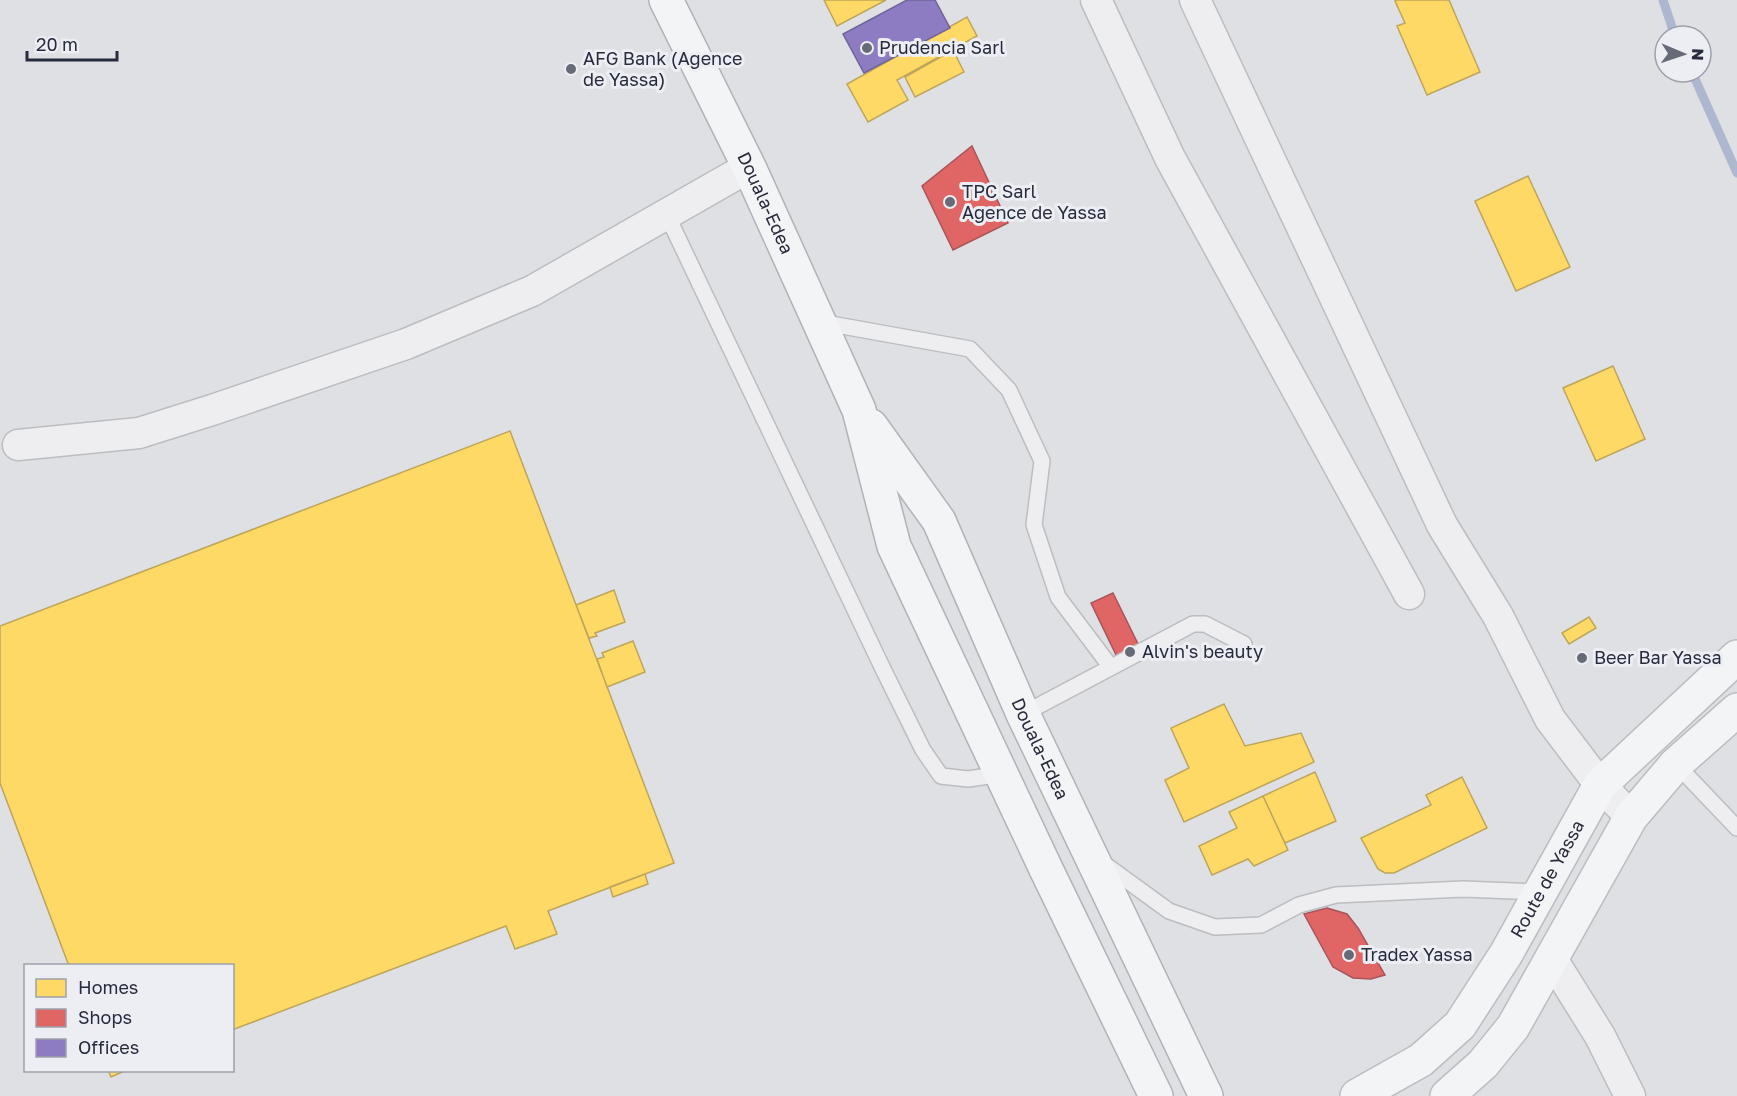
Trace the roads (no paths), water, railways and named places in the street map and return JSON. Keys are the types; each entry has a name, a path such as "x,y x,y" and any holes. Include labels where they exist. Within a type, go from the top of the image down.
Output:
{"main road":[{"name":"Douala-Edea","path":"666,0 749,166 860,410 894,546 1156,1096"},
{"name":"Douala-Edea","path":"860,410 939,520 1023,714 1206,1096"},
{"name":"Route de Yassa","path":"1357,1096 1421,1060 1460,1025 1506,954 1600,785 1737,657"},
{"path":"1447,1096 1482,1064 1513,1027 1631,817 1676,764 1737,710"}],"street":[{"path":"1096,0 1170,158 1409,594"},
{"path":"1196,0 1442,525 1498,616 1550,718 1600,785 1631,817"},
{"path":"18,445 139,433 406,344 532,291 749,166"},
{"path":"1552,959 1600,1036 1630,1096"}],"lane":[{"path":"667,215 877,659 923,750 941,776 968,779 1002,774"},
{"path":"820,322 970,349 1009,390 1042,461 1034,525 1058,597 1110,666"},
{"path":"1023,714 1110,666 1194,624 1205,624 1244,644"},
{"path":"1676,764 1737,828"},
{"path":"1088,852 1169,911 1215,927 1261,925 1299,905 1336,895 1463,889 1540,892"}],"waterway":[{"path":"1663,0 1671,24"},
{"path":"1697,84 1737,173"}],"place":[{"name":"Prudencia Sarl","path":"867,48"},
{"name":"AFG Bank (Agence de Yassa)","path":"571,69"},
{"name":"TPC Sarl Agence de Yassa","path":"950,202"},
{"name":"Alvin's beauty","path":"1130,652"},
{"name":"Beer Bar Yassa","path":"1582,658"},
{"name":"Tradex Yassa","path":"1349,955"}]}
